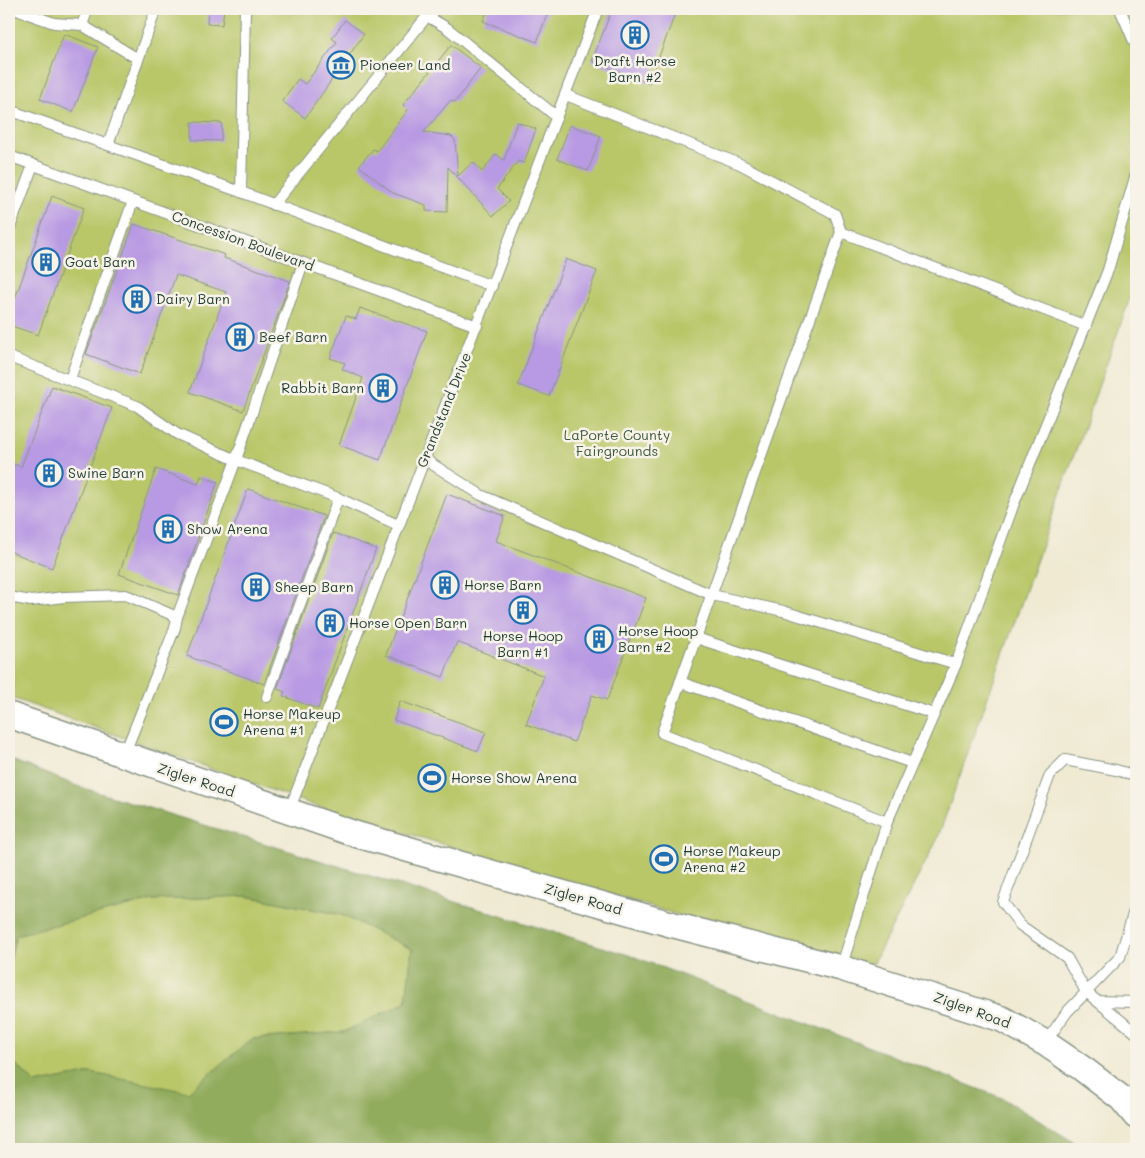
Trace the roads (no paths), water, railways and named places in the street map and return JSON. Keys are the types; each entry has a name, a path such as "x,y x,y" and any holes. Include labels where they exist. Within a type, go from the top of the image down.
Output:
{"street":[{"name":"Zigler Road","path":"9,715 124,756 386,844 674,925 841,968 1002,1019 1045,1043 1121,1098 1136,1116"}],"lane":[{"path":"14,9 54,24 82,25 138,59"},
{"path":"82,25 88,9"},
{"path":"108,146 156,9"},
{"path":"240,192 245,9"},
{"name":"Grandstand Drive","path":"289,811 598,9"},
{"path":"1120,9 1136,46"},
{"path":"273,205 430,12 447,28 557,116"},
{"path":"566,94 740,164 835,214 840,232 662,733 887,822"},
{"path":"9,110 240,192 492,286"},
{"name":"Concession Boulevard","path":"9,156 477,326"},
{"path":"9,230 33,165"},
{"path":"841,968 887,822 956,664 1013,506 1108,270 1136,174"},
{"path":"70,379 133,201"},
{"path":"840,232 1086,326"},
{"path":"124,756 175,628 176,617 236,460 303,263"},
{"path":"9,357 137,406 178,434 236,460 338,498 398,525"},
{"path":"424,459 480,495 712,595 784,611 956,664"},
{"path":"267,697 338,498"},
{"path":"9,597 31,601 64,596 126,595 176,617"},
{"path":"696,638 934,714"},
{"path":"680,682 912,763"},
{"path":"1136,776 1065,760 1050,775 1003,902 1020,925 1067,958 1086,992 1136,1033"},
{"path":"1045,1043 1067,1012 1120,958 1136,904"},
{"path":"1097,1001 1136,1002"}],"place":[{"name":"Draft Horse Barn #2","path":"635,35"},
{"name":"Pioneer Land","path":"341,65"},
{"name":"Goat Barn","path":"46,262"},
{"name":"Dairy Barn","path":"137,299"},
{"name":"Beef Barn","path":"240,337"},
{"name":"Rabbit Barn","path":"383,388"},
{"name":"Swine Barn","path":"49,473"},
{"name":"Show Arena","path":"168,529"},
{"name":"Horse Barn","path":"445,585"},
{"name":"Sheep Barn","path":"256,587"},
{"name":"Horse Hoop Barn #1","path":"523,610"},
{"name":"Horse Open Barn","path":"330,623"},
{"name":"Horse Hoop Barn #2","path":"599,639"},
{"name":"Horse Makeup Arena #1","path":"224,722"},
{"name":"Horse Show Arena","path":"432,778"},
{"name":"Horse Makeup Arena #2","path":"664,859"}],"park label":[{"name":"LaPorte County Fairgrounds","path":"617,444"}]}
